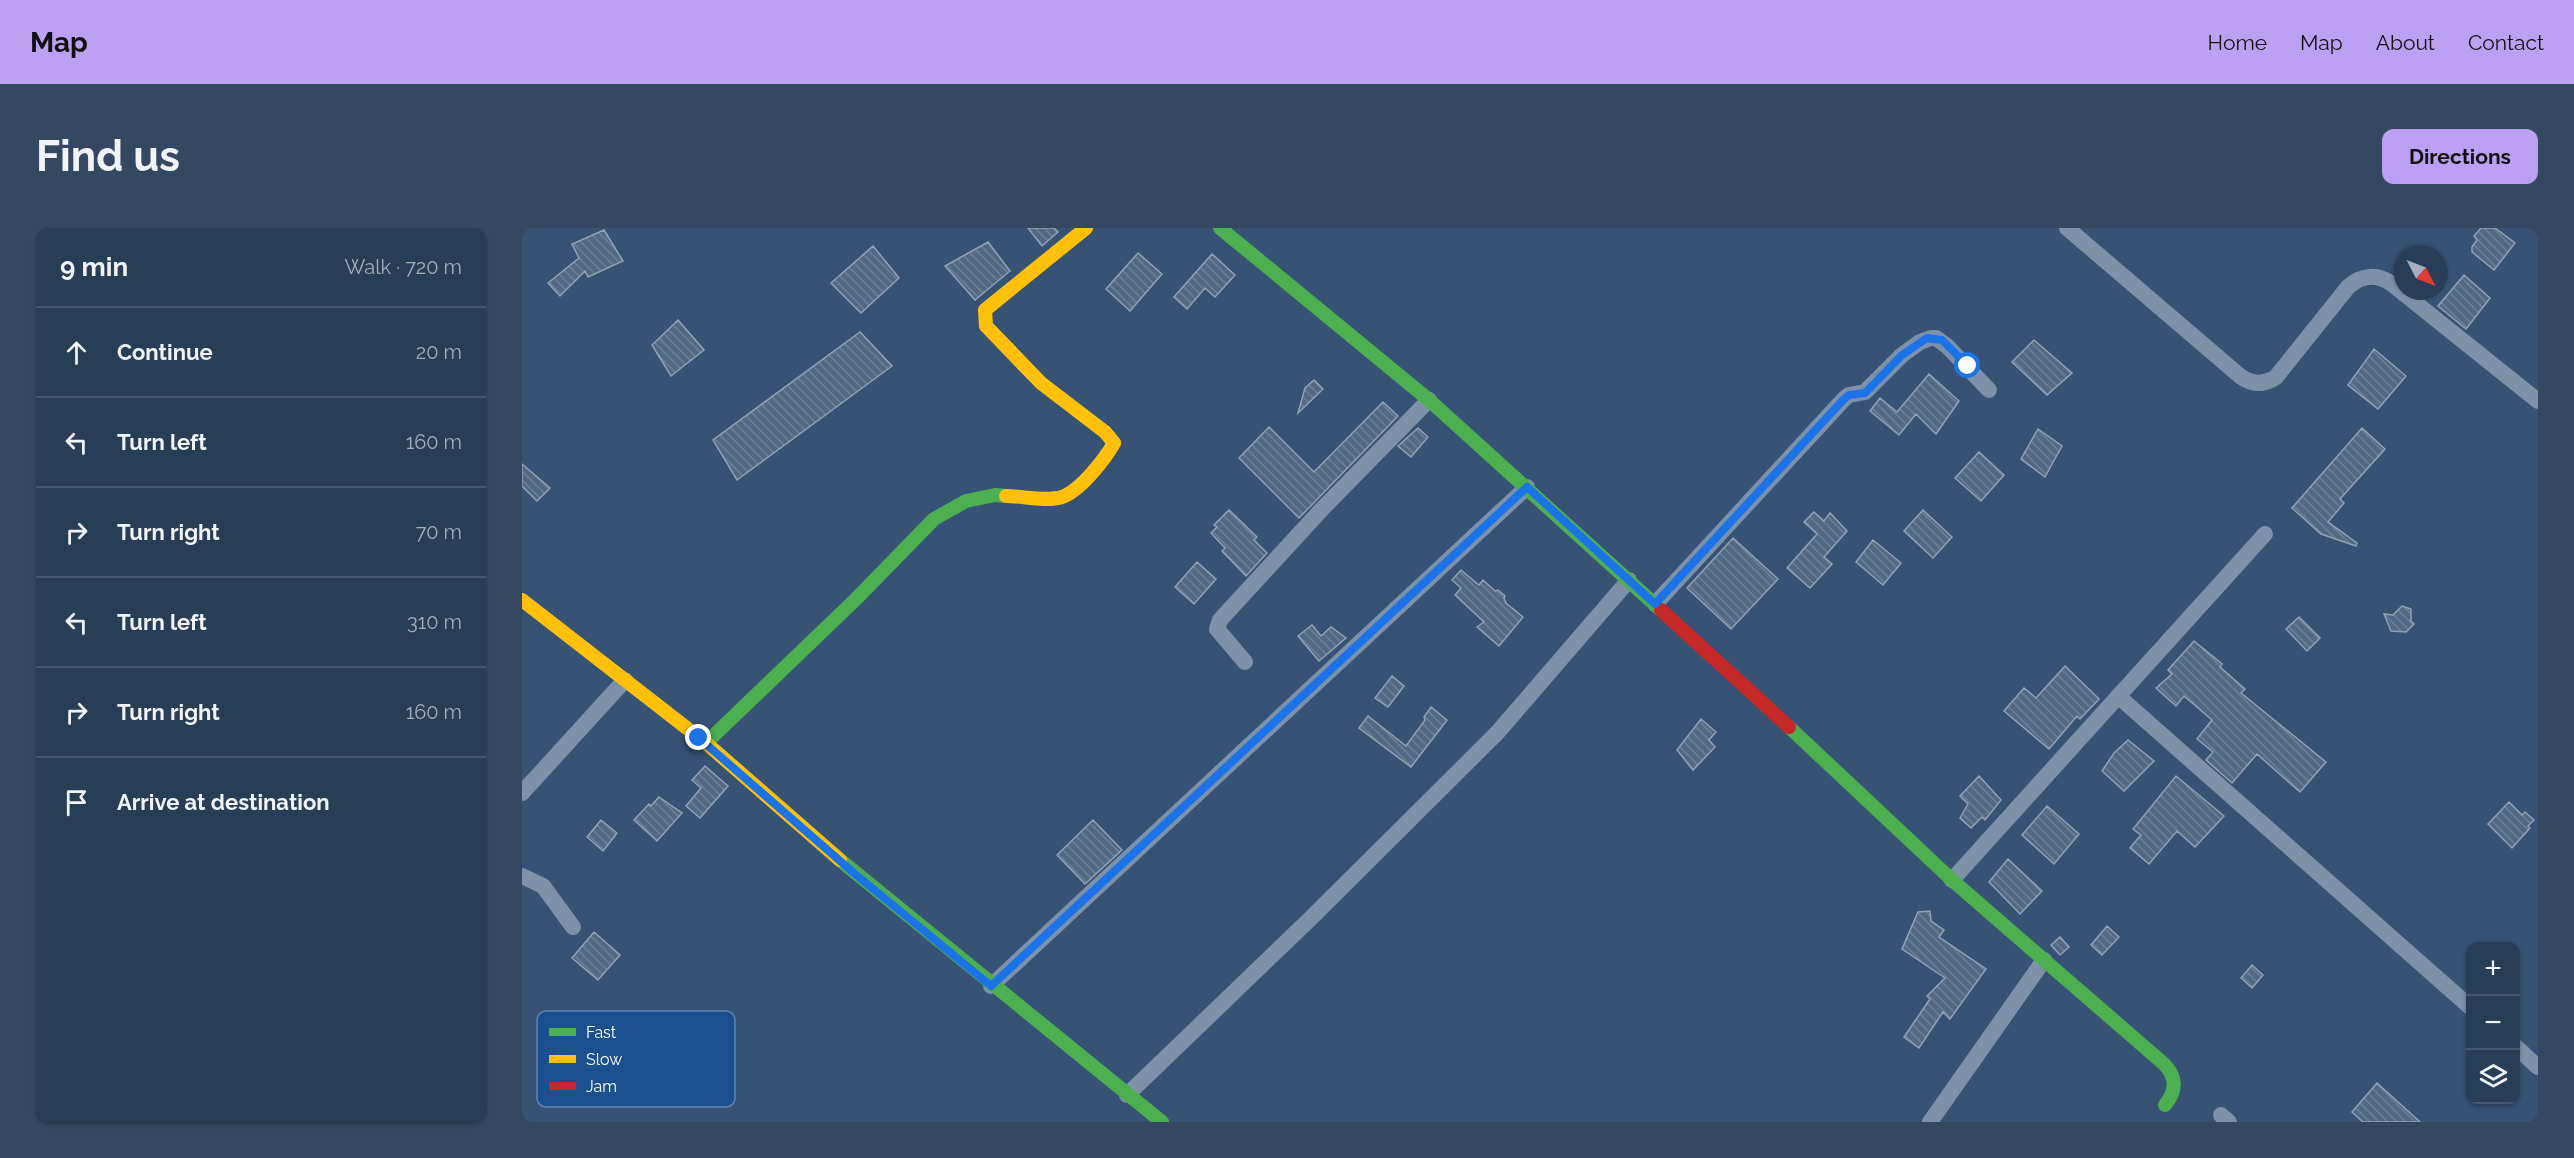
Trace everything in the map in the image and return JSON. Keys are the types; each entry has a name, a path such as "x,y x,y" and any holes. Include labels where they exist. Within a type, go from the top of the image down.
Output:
{"street":[{"path":"706,743 857,598 934,519 966,501 995,495 1051,498 1064,496 1078,487 1107,456 1114,443 1105,432 1041,383 986,326 985,310 1086,228"},
{"path":"1220,228 1429,400 1629,580 1952,880 2170,1069 2175,1089 2165,1105"},
{"path":"2067,228 2240,376 2251,382 2264,383 2276,377 2348,287 2361,278 2375,276 2392,284 2538,401"},
{"path":"1655,604 1844,399 1849,395 1865,393 1902,355 1920,342 1927,338 1942,340 1989,390"},
{"path":"1245,662 1217,629 1220,620 1322,509 1429,400"},
{"path":"991,986 1527,487"},
{"path":"1952,880 2265,534"},
{"path":"1127,1095 1311,918 1497,732 1629,580"},
{"path":"522,600 706,743 855,874 1162,1122"},
{"path":"522,793 625,680"},
{"path":"2118,696 2466,1003"},
{"path":"522,876 543,886 573,927"},
{"path":"1930,1122 2044,960"},
{"path":"2519,1050 2538,1067"}],"building":[{"path":"1028,228 1054,228 1058,232 1042,246"},
{"path":"2481,228 2495,228 2515,243 2494,270 2472,252 2472,247 2477,240 2474,236"},
{"path":"604,230 623,261 588,277 585,271 560,296 548,283 579,258 572,244"},
{"path":"988,242 1010,271 975,300 945,266"},
{"path":"873,246 899,278 861,313 831,283"},
{"path":"1138,253 1162,274 1130,311 1106,289"},
{"path":"1212,254 1235,275 1215,297 1205,288 1187,309 1174,297"},
{"path":"2464,275 2490,298 2466,329 2438,306 2443,300 2448,300 2448,294"},
{"path":"678,320 704,350 671,376 652,345"},
{"path":"860,332 892,366 737,480 713,440"},
{"path":"2034,340 2072,373 2047,395 2012,362"},
{"path":"2374,349 2406,376 2378,409 2348,385"},
{"path":"1929,374 1959,401 1936,434 1916,414 1899,435 1870,411 1880,398 1897,412"},
{"path":"1314,380 1323,389 1298,413 1305,388"},
{"path":"1383,402 1398,416 1299,518 1239,458 1269,427 1314,472"},
{"path":"1418,428 1428,437 1411,457 1398,446"},
{"path":"2362,428 2385,449 2340,499 2344,503 2328,522 2357,543 2356,546 2321,534 2292,508"},
{"path":"2038,429 2062,446 2045,477 2021,459"},
{"path":"1979,452 2004,475 1981,501 1955,478"},
{"path":"522,464 550,488 537,501 522,486"},
{"path":"1229,510 1257,537 1254,540 1267,553 1246,576 1222,551 1225,548 1211,533 1217,527 1214,525"},
{"path":"1923,510 1952,537 1933,558 1904,531"},
{"path":"1814,512 1824,521 1830,513 1847,531 1824,557 1832,564 1810,588 1787,568 1817,534 1804,522"},
{"path":"1733,538 1778,579 1731,629 1687,588"},
{"path":"1873,540 1901,563 1883,585 1856,562"},
{"path":"1197,562 1216,579 1194,604 1175,587"},
{"path":"1461,570 1479,585 1483,580 1495,591 1498,590 1505,596 1506,603 1523,617 1499,646 1477,627 1484,622 1455,595 1461,588 1452,580"},
{"path":"2402,606 2411,609 2411,621 2414,624 2406,632 2391,631 2384,614 2393,615"},
{"path":"2299,617 2320,638 2307,651 2286,629"},
{"path":"1312,625 1321,636 1331,627 1346,638 1319,661 1298,636"},
{"path":"2194,641 2222,664 2220,667 2245,689 2241,693 2326,762 2300,792 2257,754 2232,783 2206,760 2213,752 2197,739 2212,720 2184,696 2176,706 2156,688 2172,674 2168,670"},
{"path":"2065,666 2099,699 2080,719 2077,716 2049,749 2004,711 2024,688 2036,698"},
{"path":"1392,676 1404,686 1388,707 1375,698"},
{"path":"1431,707 1447,720 1411,767 1359,728 1368,716 1406,746 1425,720 1424,717"},
{"path":"1701,719 1716,732 1709,740 1715,747 1693,770 1677,750"},
{"path":"2128,740 2154,761 2124,791 2102,771 2114,753"},
{"path":"705,766 728,786 700,818 686,806 701,788 692,780"},
{"path":"1979,776 2001,800 1985,820 1982,817 1971,828 1960,818 1968,804 1960,796"},
{"path":"2176,776 2224,816 2195,847 2177,831 2149,864 2130,848 2141,835 2133,829"},
{"path":"659,797 682,813 657,841 634,820"},
{"path":"2509,802 2522,815 2525,812 2534,820 2512,848 2488,824"},
{"path":"2047,806 2079,834 2054,864 2022,835"},
{"path":"601,820 617,833 603,851 587,837"},
{"path":"1093,820 1122,850 1085,884 1057,855"},
{"path":"2008,859 2042,891 2020,914 1989,882"},
{"path":"1930,911 1931,921 1944,930 1939,937 1986,969 1950,1019 1943,1012 1919,1048 1904,1037 1930,999 1927,996 1945,978 1902,949 1918,912"},
{"path":"2107,926 2119,937 2102,955 2091,945"},
{"path":"594,932 620,955 598,980 572,958"},
{"path":"2060,937 2069,947 2060,955 2051,945"},
{"path":"2252,965 2263,975 2252,988 2241,978"},
{"path":"2377,1083 2420,1122 2363,1122 2352,1112"}],"traffic: fast":[{"path":"1220,228 1429,400 1661,610"},
{"path":"706,743 857,598 934,519 966,501 995,495 1006,496"},
{"path":"1789,727 1952,880 2164,1064 2174,1084 2172,1095 2165,1105"},
{"path":"840,860 1162,1122"}],"traffic: slow":[{"path":"1006,496 1049,499 1069,494 1091,474 1114,443 1105,432 1041,383 986,326 985,310 1086,228"},
{"path":"522,600 706,743 840,860"}],"traffic: jam":[{"path":"1661,610 1789,727"}],"route":[{"path":"699,738 855,874 991,986 1527,487 1655,604 1849,395 1865,393 1902,355 1927,338 1942,340 1968,366"}]}
